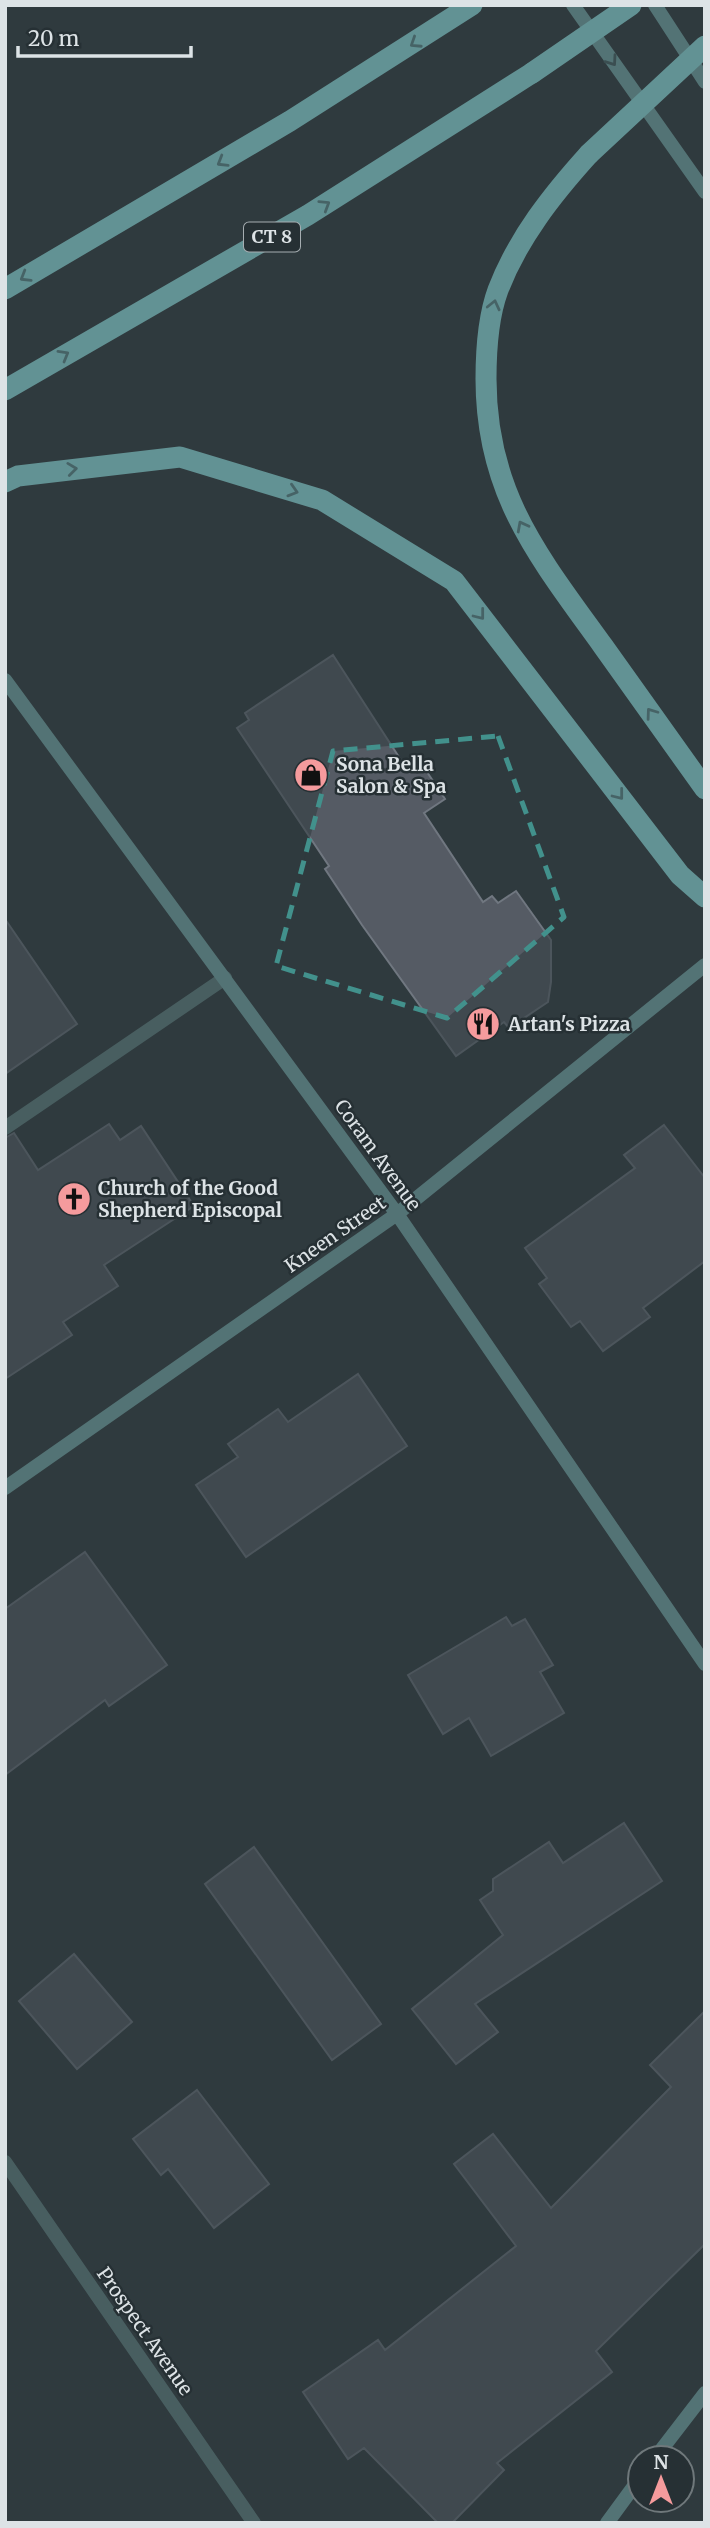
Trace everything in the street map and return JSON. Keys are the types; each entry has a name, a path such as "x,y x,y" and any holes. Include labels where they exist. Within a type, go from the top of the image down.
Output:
{"highway":[{"path":"5,289 290,121 472,5"},
{"name":"CT 8","path":"5,390 308,215 423,144 631,5"},
{"path":"705,46 589,154 544,208 525,236 498,291 493,310 486,360 486,408 498,473 524,533 705,789"},
{"path":"5,482 18,476 180,457 322,500 454,580 680,875 705,897"}],"street":[{"path":"573,5 705,192"},
{"path":"656,5 705,82"},
{"name":"Coram Avenue","path":"5,680 397,1214 705,1664"},
{"name":"Kneen Street","path":"5,1488 397,1214 705,965"},
{"path":"5,1128 225,978"},
{"name":"Prospect Avenue","path":"5,2162 254,2523"},
{"path":"666,2444 705,2393"},
{"path":"607,2523 626,2497"}],"highlighted area":[{"path":"498,736 564,917 447,1018 276,966 333,751"}],"building":[{"path":"333,655 408,771 421,763 445,799 424,813 483,902 492,896 498,903 516,891 551,940 548,1002 509,1028 504,1022 456,1056 362,925 325,869 329,866 237,728 249,720 245,713"},
{"path":"5,919 77,1024 5,1074"},
{"path":"109,1124 120,1140 141,1126 194,1206 104,1265 118,1286 63,1322 72,1335 5,1379 5,1138 14,1133 38,1170"},
{"path":"664,1125 705,1178 705,1261 643,1308 650,1317 603,1351 580,1321 571,1327 539,1284 547,1278 525,1248 635,1168 624,1155"},
{"path":"358,1374 407,1446 246,1557 196,1485 238,1457 228,1444 278,1409 288,1422"},
{"path":"85,1552 167,1665 109,1706 105,1700 5,1775 5,1609"},
{"path":"506,1617 512,1626 525,1619 553,1665 540,1672 564,1713 491,1756 469,1718 443,1734 408,1675"},
{"path":"624,1823 662,1881 475,2004 498,2032 456,2064 412,2009 503,1935 480,1900 493,1891 493,1879 549,1842 563,1863"},
{"path":"254,1847 381,2024 332,2060 205,1884"},
{"path":"74,1954 132,2022 77,2069 19,2001"},
{"path":"705,2011 705,2244 596,2351 612,2372 497,2463 504,2470 452,2523 438,2523 364,2448 348,2459 303,2392 378,2340 385,2350 516,2246 454,2164 493,2134 551,2208 671,2087 650,2065"},
{"path":"197,2090 269,2184 214,2228 168,2169 161,2175 133,2139"}],"place":[{"name":"Sona Bella Salon & Spa","path":"311,775"},
{"name":"Artan's Pizza","path":"483,1024"},
{"name":"Church of the Good Shepherd Episcopal","path":"74,1199"}]}
